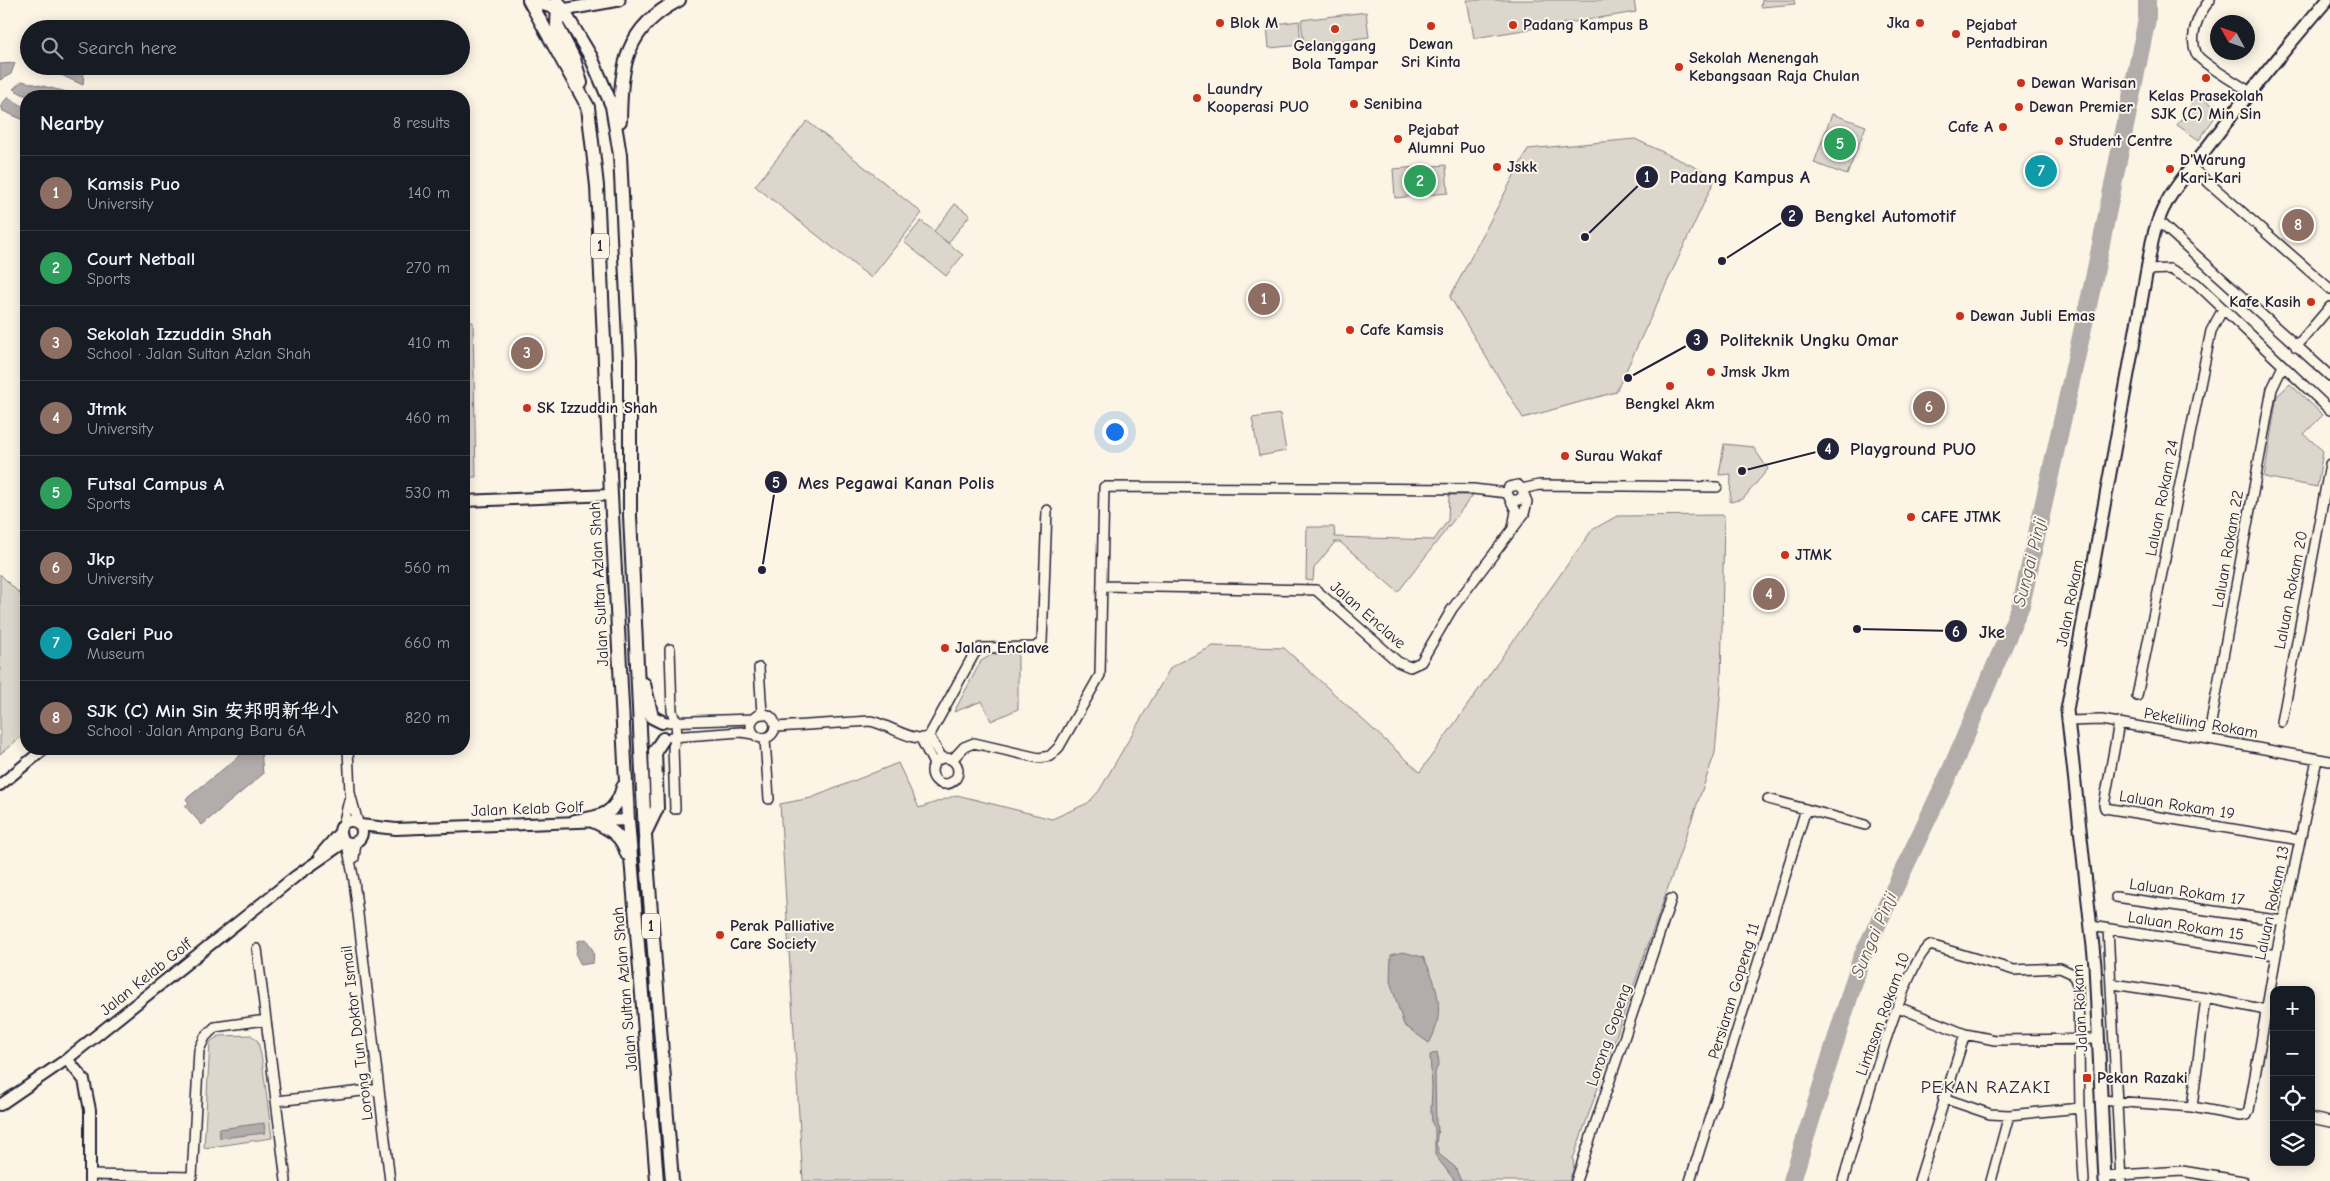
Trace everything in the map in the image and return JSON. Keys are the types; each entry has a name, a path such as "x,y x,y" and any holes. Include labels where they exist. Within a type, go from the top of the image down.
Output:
{"main road":[{"name":"Jalan Sultan Azlan Shah","path":"529,0 588,107 597,186 610,495 628,820 657,1181"},
{"path":"540,0 543,4 619,0"},
{"path":"620,155 621,77 637,33 659,10 679,0"},
{"name":"Jalan Rokam","path":"2105,1178 2092,926 2067,710 2156,220 2165,202 2249,91 2327,0"},
{"name":"Jalan Sultan Azlan Shah","path":"559,4 591,56 612,106 620,155 630,359 630,516 645,835 672,1181"},
{"path":"559,4 557,26 574,59 588,107"},
{"path":"637,664 649,711 652,717 662,722"},
{"path":"628,820 636,802 631,680 637,664"},
{"path":"645,835 657,808 655,751 663,739"},
{"path":"575,821 601,817 611,810 620,800 626,770"},
{"path":"593,821 614,830 621,839 632,874"}],"street":[{"path":"2210,0 2201,10 2195,26 2194,44 2198,56 2249,91"},
{"path":"2192,168 2330,289"},
{"path":"2156,220 2330,376"},
{"path":"2147,270 2170,269 2196,283 2330,410"},
{"path":"2296,347 2330,307"},
{"name":"Laluan Rokam 24","path":"2137,696 2211,331 2223,309"},
{"name":"Laluan Rokam 22","path":"2208,739 2272,389 2283,366"},
{"name":"Laluan Rokam 20","path":"2282,722 2330,464"},
{"path":"1512,530 1516,511 1510,497 1509,488 1515,485 1523,491"},
{"path":"1523,491 1539,485 1718,487"},
{"path":"952,760 964,746 974,743 1039,758 1050,756 1059,747 1100,675 1104,486 1472,490 1521,499 1523,491"},
{"name":"Jalan Enclave","path":"1102,586 1316,590 1322,593 1398,662 1410,667 1421,662 1452,609 1512,530 1526,508 1523,491"},
{"path":"470,502 610,495"},
{"path":"952,760 958,771 956,776 949,783 944,784 935,779 932,774 934,764 925,738 974,654 980,648 1035,647 1042,642 1047,510"},
{"path":"670,650 672,711 676,723 677,736 673,747 675,809"},
{"path":"759,668 762,714"},
{"path":"662,722 753,719 762,714 770,716 776,727"},
{"path":"753,719 750,726 753,734"},
{"name":"Pekeliling Rokam","path":"2067,721 2101,720 2330,761"},
{"path":"776,727 880,722 925,738 942,758 952,760"},
{"name":"Laluan Rokam 19","path":"2119,723 2105,808 2300,840"},
{"path":"765,739 772,735 776,727"},
{"path":"663,739 677,736 741,732 765,739"},
{"path":"765,739 770,798"},
{"path":"0,784 36,755"},
{"path":"348,755 350,793 359,824 353,841 341,828 350,793"},
{"path":"934,764 942,758"},
{"name":"Laluan Rokam 13","path":"2100,1100 2192,1107 2240,1116 2247,1115 2250,1110 2276,955 2317,759"},
{"path":"1768,799 1865,825"},
{"name":"Persiaran Gopeng 11","path":"1690,1181 1806,809"},
{"name":"Jalan Kelab Golf","path":"307,868 341,828 350,821 359,824 396,828 628,820"},
{"name":"Jalan Kelab Golf","path":"0,1105 67,1059 307,868 353,841 396,828"},
{"name":"Lorong Tun Doktor Ismail","path":"353,841 354,881 390,1181"},
{"name":"Laluan Rokam 17","path":"2116,897 2283,921"},
{"name":"Lorong Gopeng","path":"1576,1181 1671,899"},
{"name":"Laluan Rokam 15","path":"2092,926 2276,955"},
{"name":"Jalan Rokam","path":"2108,929 2113,984 2121,1177"},
{"name":"Lintasan Rokam 10","path":"1843,1181 1898,1006 1918,958 1930,946 2014,970 2060,968 2073,974"},
{"path":"256,949 286,1181"},
{"name":"Jalan Rokam","path":"2073,974 2078,987 2080,1108 2084,1181"},
{"path":"2113,984 2206,998 2266,1010"},
{"path":"2192,1107 2206,998"},
{"path":"1898,1006 1965,1034 1995,1040 2098,1039"},
{"path":"67,1059 84,1080 90,1110 90,1178 192,1179 199,1050 205,1036 215,1027 266,1020"},
{"path":"1919,1181 1943,1098 1965,1034"},
{"path":"277,1101 378,1089"},
{"path":"1943,1098 1990,1114 2009,1115 2080,1108"},
{"path":"1990,1181 2009,1115"},
{"path":"2315,1119 2330,1122"},
{"path":"2105,1178 2182,1171 2243,1181"}],"shaded area":[{"name":"Padang Kampus B","path":"1467,0 1634,0 1636,12 1474,38"},
{"path":"1762,0 1794,0 1795,4 1761,7"},
{"name":"Gelanggang Bola Tampar","path":"1366,12 1369,37 1304,45 1301,20"},
{"path":"1299,21 1301,45 1269,48 1267,25"},
{"path":"15,63 11,74 0,80 0,64"},
{"path":"61,75 84,75 83,85"},
{"path":"22,81 59,90 20,90 20,93 13,89"},
{"path":"2198,95 2220,110 2199,140 2177,125"},
{"path":"8,97 20,104 20,118 3,111 1,105"},
{"path":"1832,114 1866,126 1847,175 1814,163"},
{"path":"807,121 922,213 871,278 755,186"},
{"path":"1635,139 1716,177 1616,392 1523,418 1450,297 1528,149"},
{"path":"1446,165 1448,193 1395,198 1393,169"},
{"path":"955,204 970,215 948,243 934,232 963,255 946,276 904,242 921,221 934,231"},
{"path":"470,322 473,322 476,477 470,477"},
{"path":"2290,384 2323,415 2304,434 2323,451 2317,487 2264,477 2277,396"},
{"path":"1280,414 1286,451 1259,456 1252,418"},
{"path":"1724,444 1753,447 1768,469 1743,499 1730,502 1731,474 1719,475"},
{"path":"1449,495 1473,495 1398,592 1340,542 1335,542 1314,568 1313,581 1306,580 1307,527 1334,527 1335,537 1434,540 1448,520"},
{"path":"1724,515 1721,687 1715,753 1573,1159 1574,1167 1569,1181 803,1181 780,804 811,798 898,763 919,808 957,795 1052,819 1088,803 1099,791 1171,667 1213,646 1284,648 1420,772 1592,530 1617,516"},
{"path":"0,574 20,594 20,738 0,754"},
{"path":"1018,653 1018,709 991,721 982,701 954,712 981,661 993,654"},
{"path":"241,755 261,755 263,774 202,825 185,806 189,803 186,799"},
{"path":"586,939 593,952 594,959 593,963 581,965 576,955 578,941"},
{"path":"1403,952 1423,957 1433,978 1439,1011 1434,1033 1429,1043 1404,1025 1390,981 1391,955"},
{"path":"251,1035 258,1041 262,1060 272,1138 204,1148 210,1042 219,1036"},
{"path":"1437,1052 1439,1062 1435,1073 1436,1123 1438,1128 1436,1144 1440,1155 1455,1167 1461,1181 1455,1181 1435,1155 1435,1128 1432,1123 1431,1111 1430,1055"},
{"path":"264,1123 265,1133 220,1138 219,1129"}],"waterway":[{"name":"Sungai Pinji","path":"1792,1181 1861,959 1950,772 2021,605 2093,283 2147,19 2147,0"}],"place":[{"name":"Blok M","path":"1220,23"},
{"name":"Jka","path":"1920,23"},
{"name":"Padang Kampus B","path":"1513,25"},
{"name":"Dewan Sri Kinta","path":"1431,26"},
{"name":"Gelanggang Bola Tampar","path":"1335,29"},
{"name":"Pejabat Pentadbiran","path":"1956,34"},
{"name":"Sekolah Menengah Kebangsaan Raja Chulan","path":"1679,67"},
{"name":"Kelas Prasekolah SJK (C) Min Sin","path":"2206,78"},
{"name":"Dewan Warisan","path":"2021,83"},
{"name":"Laundry Kooperasi PUO","path":"1197,98"},
{"name":"Senibina","path":"1354,104"},
{"name":"Dewan Premier","path":"2019,107"},
{"name":"Cafe A","path":"2003,127"},
{"name":"Pejabat Alumni Puo","path":"1398,139"},
{"name":"Student Centre","path":"2059,141"},
{"name":"Futsal Campus A","path":"1840,144"},
{"name":"Jskk","path":"1497,167"},
{"name":"D'Warung Kari-Kari","path":"2170,169"},
{"name":"Galeri Puo","path":"2041,171"},
{"name":"Court Netball","path":"1420,181"},
{"name":"SJK (C) Min Sin 安邦明新华小","path":"2298,225"},
{"name":"Padang Kampus A","path":"1585,237"},
{"name":"Bengkel Automotif","path":"1722,261"},
{"name":"Kamsis Puo","path":"1264,299"},
{"name":"Kafe Kasih","path":"2311,302"},
{"name":"Dewan Jubli Emas","path":"1960,316"},
{"name":"Cafe Kamsis","path":"1350,330"},
{"name":"Sekolah Izzuddin Shah","path":"527,353"},
{"name":"Jmsk Jkm","path":"1711,372"},
{"name":"Politeknik Ungku Omar","path":"1628,378"},
{"name":"Bengkel Akm","path":"1670,386"},
{"name":"Jkp","path":"1929,407"},
{"name":"SK Izzuddin Shah","path":"527,408"},
{"name":"Surau Wakaf","path":"1565,456"},
{"name":"Playground PUO","path":"1742,471"},
{"name":"CAFE JTMK","path":"1911,517"},
{"name":"JTMK","path":"1785,555"},
{"name":"Mes Pegawai Kanan Polis","path":"762,570"},
{"name":"Jtmk","path":"1769,594"},
{"name":"Jke","path":"1857,629"},
{"name":"Jalan Enclave","path":"945,648"},
{"name":"Perak Palliative Care Society","path":"720,935"},
{"name":"Pekan Razaki","path":"2087,1078"}],"district":[{"name":"PEKAN RAZAKI","path":"1986,1087"}]}
